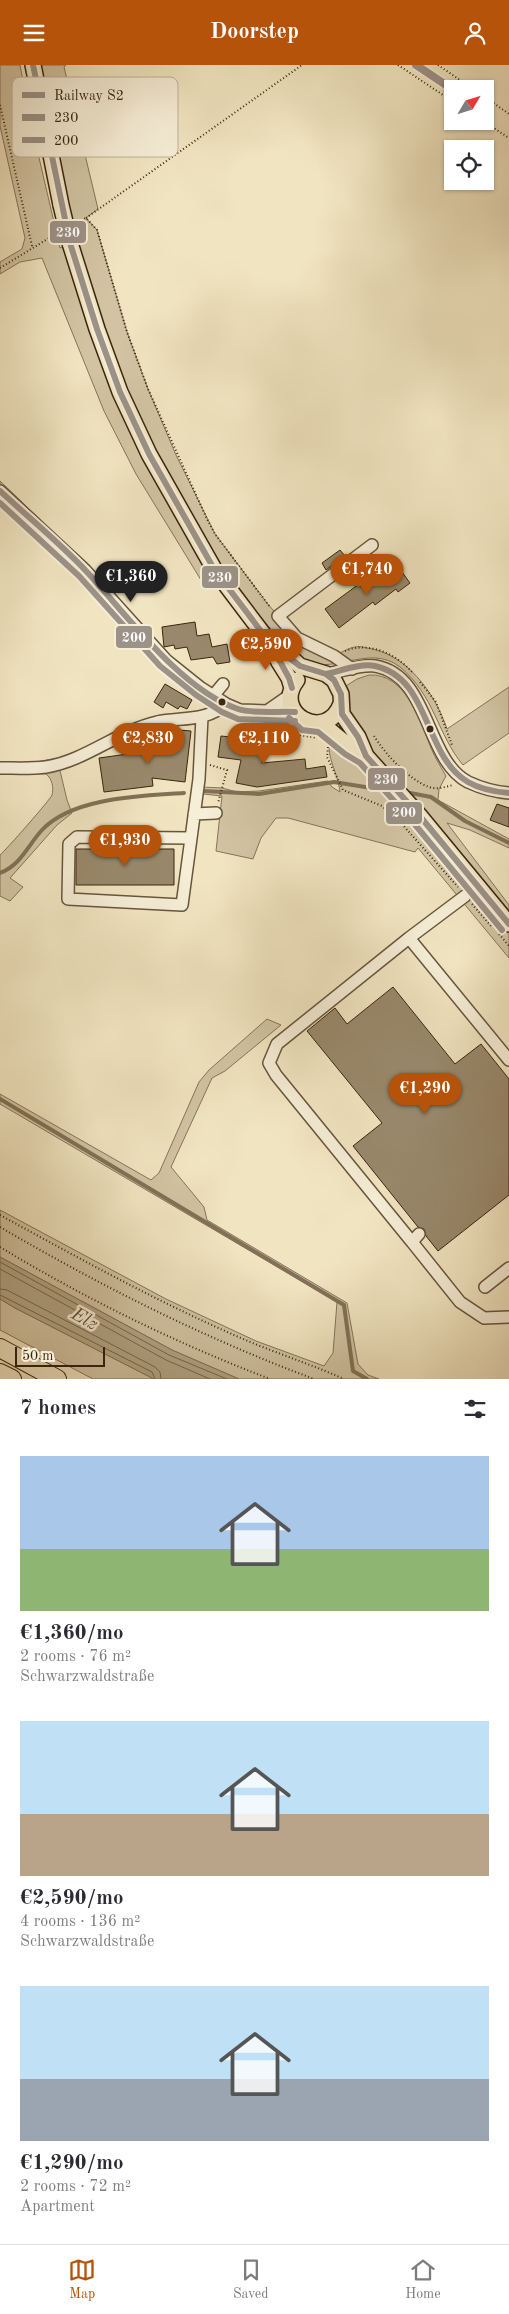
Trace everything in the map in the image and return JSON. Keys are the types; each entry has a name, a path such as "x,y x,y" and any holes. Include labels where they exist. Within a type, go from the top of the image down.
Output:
{"highway":[{"path":"0,1348 57,1379"},
{"path":"0,1373 12,1379"}],"main road":[{"path":"51,157 66,237 120,392 149,454 214,569 270,643 279,662 290,678 295,712 306,721 321,723 331,718 340,697"},
{"path":"270,643 287,653 300,666 321,673 334,680 340,697 342,715 358,737 366,756"},
{"path":"291,692 302,676 321,673"},
{"path":"321,723 333,740 366,756 419,815 509,924"}],"street":[{"path":"0,491 84,570 166,660 212,696 240,710 295,712"},
{"path":"352,669 334,656 297,638 278,616 372,545"},
{"path":"321,673 366,666 377,667 393,674 406,684 417,700 450,765 467,782 509,793"},
{"path":"340,697 352,669"},
{"path":"212,696 223,684"},
{"path":"265,711 291,692"},
{"path":"0,768 48,767 92,750 127,732 156,722 202,717 216,713 226,704"},
{"path":"191,838 77,837 68,844 68,899 182,905 191,838 200,763 202,717"},
{"path":"194,814 216,813"},
{"path":"465,896 409,938 277,1044 269,1063 276,1075 415,1238 460,1302 484,1319 509,1317"},
{"path":"409,938 509,1060"},
{"path":"484,1287 509,1268"}],"path":[{"path":"178,153 302,65"},
{"path":"398,65 444,96"},
{"path":"438,65 459,80"},
{"path":"494,103 509,114"},
{"path":"0,105 32,247"},
{"path":"494,128 509,138"},
{"path":"77,223 172,157"},
{"path":"86,218 97,231 127,332 148,389 207,519 215,534 278,616"},
{"path":"0,268 32,247 66,237"},
{"path":"265,711 267,722 278,736 293,734 333,740 327,757 343,790 382,806 401,823 509,946"},
{"path":"370,731 378,743 397,763 430,788 439,789 467,782"},
{"path":"200,763 227,770 220,795"},
{"path":"0,1215 126,1284 256,1344 303,1361 344,1379"},
{"path":"0,1227 62,1263 156,1312 276,1365 314,1379"},
{"path":"0,1247 105,1306 216,1358 270,1379"}],"shaded area":[{"path":"0,65 20,65 22,77 12,77 12,157 39,157 60,248 77,241 58,157 86,157 98,209 86,218 97,230 127,332 148,389 176,455 215,534 267,603 297,638 334,656 350,648 360,647 381,651 406,666 427,689 442,715 447,729 509,687 509,733 463,765 447,741 421,690 400,667 388,660 375,658 323,665 310,663 298,658 258,614 221,564 201,580 136,474 104,411 42,258 20,262 0,274 0,262 22,249 25,238 0,126"},
{"path":"40,65 66,65 64,67 66,77 42,77"},
{"path":"0,481 78,556 145,630 136,639 53,551 0,501"},
{"path":"369,675 382,676 393,682 410,701 434,755 446,776 439,789 438,800 509,839 509,848 470,830 447,823 509,905 509,958 418,848 415,852 288,818 276,818 261,838 253,859 216,851 222,796 203,794 202,787 222,788 237,792 259,791 328,781 332,787 340,792 329,753 329,745 338,728 349,718 345,702 346,686 357,679"},
{"path":"57,758 72,813 57,825 10,878 23,887 10,901 0,896 0,855 49,799 53,792 53,786 46,774 0,773 31,763"},
{"path":"267,1019 281,1025 225,1071 212,1078 171,1167 204,1207 207,1220 347,1303 358,1364 368,1375 379,1379 239,1379 172,1350 0,1257 0,1210 166,1299 256,1341 324,1366 333,1353 337,1302 0,1104 0,1094 151,1180 159,1173 199,1082 209,1070"},
{"path":"0,1299 154,1379 93,1379 0,1330"}],"water":[{"name":"Elz","path":"0,1257 172,1350 239,1379 154,1379 0,1299"}],"building":[{"path":"340,550 345,556 326,570 322,563"},
{"path":"397,565 410,583 398,592 396,589 375,605 373,602 339,628 325,609 359,584 362,588"},
{"path":"195,622 197,636 209,634 212,647 227,644 230,662 217,664 213,657 191,660 187,647 175,649 174,645 164,647 162,627"},
{"path":"165,684 192,700 187,709 180,706 178,709 166,702 163,708 154,702"},
{"path":"167,729 191,731 185,782 152,778 153,786 104,792 99,758 164,749"},
{"path":"221,736 265,741 262,763 305,759 306,769 325,766 327,777 257,787 236,783 241,760 218,757"},
{"path":"497,804 509,808 509,827 490,820"},
{"path":"76,849 174,849 174,885 76,885"},
{"path":"393,987 455,1064 481,1044 509,1079 509,1195 438,1251 426,1236 424,1229 418,1227 353,1146 382,1123 307,1031 335,1008 347,1024"}],"waterway":[{"path":"203,791 259,794 334,782 390,791"},
{"path":"405,792 431,797 465,821 509,843"},
{"path":"0,873 19,860 42,830 55,819 71,811 109,800 184,793"},
{"path":"0,1099 344,1305 353,1371 367,1379"}],"rail line":[{"name":"S2","path":"416,65 444,84"}],"transit line":[{"name":"230","path":"33,65 35,77"},
{"name":"230","path":"52,157 70,243 97,329 120,392 149,454 214,569 270,643 289,678 292,688"},
{"name":"230","path":"0,491 77,561 156,649 196,686 217,699 244,711 295,712"},
{"name":"200","path":"0,503 79,576 160,666 196,695 222,712 238,719 295,721"},
{"name":"230","path":"270,643 300,666 326,674 334,680 341,694 342,714 358,737 366,756 419,815 509,924"},
{"name":"230","path":"326,674 369,665 393,673 407,686 417,701 442,755 453,770 478,787 509,793"},
{"name":"200","path":"289,718 302,730 318,732 345,754 360,763 412,821 502,930"}]}
